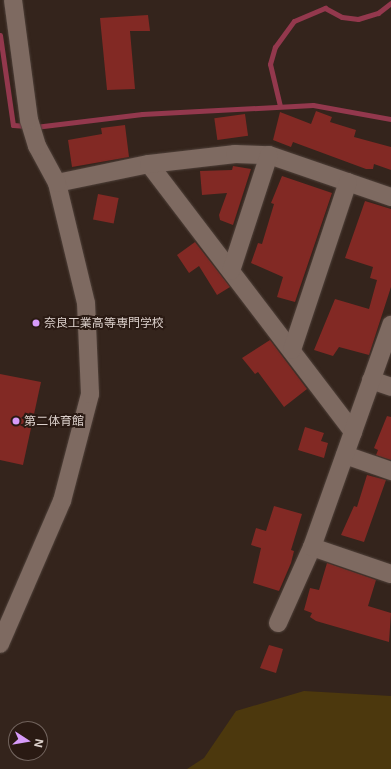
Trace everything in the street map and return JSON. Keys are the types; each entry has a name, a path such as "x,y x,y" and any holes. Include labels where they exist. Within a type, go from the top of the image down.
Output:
{"street":[{"path":"0,644 62,501 90,394 86,303 56,183 31,128 13,0"},
{"path":"56,183 149,164 236,154 269,155 391,198"},
{"path":"231,271 269,155"},
{"path":"149,164 353,432"},
{"path":"292,350 348,182"},
{"path":"278,623 312,547 391,325"},
{"path":"371,380 391,387"},
{"path":"345,455 391,470"},
{"path":"312,547 391,574"}],"shaded area":[{"path":"304,691 391,696 391,769 187,769 204,758 236,711"}],"building":[{"path":"148,15 150,31 130,31 135,89 107,90 100,18"},
{"path":"316,111 332,117 330,122 356,130 354,137 391,147 391,170 374,164 373,169 366,169 293,142 291,147 273,140 280,112 311,124"},
{"path":"245,114 248,136 217,140 214,118"},
{"path":"125,125 129,157 72,167 68,140 102,134 101,128"},
{"path":"233,166 251,169 233,225 220,220 219,215 227,193 202,195 200,171 232,170"},
{"path":"282,176 332,193 295,302 277,297 283,277 251,263 258,243 262,244 274,204 271,203"},
{"path":"98,194 119,198 114,224 93,220"},
{"path":"365,201 391,209 391,287 369,355 339,347 333,356 314,350 335,299 369,309 377,280 370,278 373,267 345,258"},
{"path":"195,242 230,287 217,295 199,266 189,273 177,255"},
{"path":"270,340 307,389 284,407 258,372 255,374 242,358"},
{"name":"第二体育館","path":"0,374 41,382 23,465 0,460"},
{"path":"387,416 391,417 391,460 376,455 378,450 374,448"},
{"path":"305,427 324,433 321,441 328,443 324,458 298,450"},
{"path":"367,475 386,480 364,542 341,535 354,506 357,507"},
{"path":"274,506 302,514 291,550 294,551 291,563 279,591 253,583 261,548 251,545 256,528 266,531"},
{"path":"327,563 376,580 368,606 391,613 389,642 316,621 310,617 312,613 304,610 310,588 319,590"},
{"path":"269,645 283,649 276,673 260,668"}],"waterway":[{"path":"280,106 270,64 275,47 294,21 325,8 342,17 358,19 378,13 391,3"},
{"path":"0,35 13,125 27,126"},
{"path":"35,127 142,114 313,105 391,119"}],"place":[{"name":"奈良工業高等専門学校","path":"36,323"},
{"name":"第二体育館","path":"16,421"}]}
